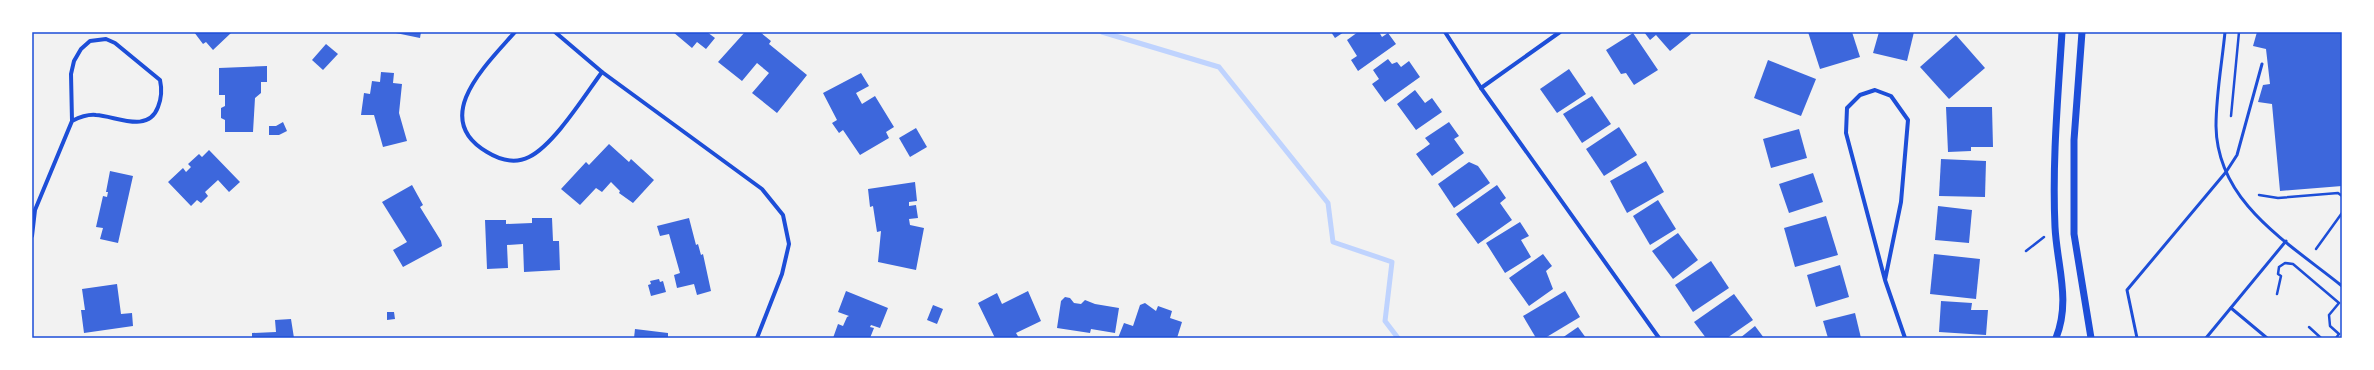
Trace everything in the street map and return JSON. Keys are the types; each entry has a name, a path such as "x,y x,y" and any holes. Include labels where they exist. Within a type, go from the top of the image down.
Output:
{"street":[{"path":"515,32 467,89 462,109 466,134 477,146 498,159 514,161 529,157 547,143 602,72"},
{"path":"555,32 602,72 762,189 783,215 789,244 782,274 757,338"},
{"path":"1444,32 1659,338"},
{"path":"1482,88 1560,32"},
{"path":"2056,338 2064,310 2055,227 2055,152 2062,32"},
{"path":"2082,32 2074,140 2074,234 2091,338"},
{"path":"32,236 35,210 72,121 70,74 74,61 81,49 90,41 106,39 115,44 160,80 161,98 157,109 151,117 144,121 135,122 95,115 83,116 72,121"},
{"path":"1885,280 1901,202 1908,120 1890,96 1875,90 1860,95 1847,108 1846,132 1885,280 1905,338"}],"lane":[{"path":"2225,32 2216,126 2218,147 2226,172 2233,187 2248,207 2286,242 2342,286"},
{"path":"2137,338 2127,290 2226,172 2237,155 2262,64"},
{"path":"2206,338 2286,242"},
{"path":"2231,308 2267,338"}],"path":[{"path":"2231,116 2239,32"},
{"path":"2259,195 2278,198 2338,193 2342,196"},
{"path":"2316,249 2342,213"},
{"path":"2026,251 2055,227"},
{"path":"2277,294 2281,276 2278,274 2279,267 2285,264 2293,264 2339,303 2329,315 2330,326 2339,334 2336,338"},
{"path":"2309,328 2321,338"}],"building":[{"path":"194,32 231,33 213,50 206,42 203,44"},
{"path":"391,32 421,32 420,38"},
{"path":"673,32 707,32 715,38 706,49 697,42 692,48"},
{"path":"745,32 760,32 771,41 769,44 807,75 777,113 752,93 769,73 757,63 742,81 718,62"},
{"path":"1331,32 1344,32 1335,38"},
{"path":"1358,32 1379,32 1382,37 1388,33 1396,44 1358,71 1351,60 1357,56 1347,40"},
{"path":"1644,32 1689,32 1691,34 1670,51 1656,35 1650,40"},
{"path":"1808,32 1852,32 1860,57 1820,69"},
{"path":"1879,32 1914,32 1907,61 1873,53"},
{"path":"2257,32 2342,32 2342,186 2280,191 2272,104 2258,102 2263,85 2270,84 2266,49 2253,46"},
{"path":"1633,33 1658,70 1634,85 1626,73 1621,74 1606,50"},
{"path":"1956,35 1985,68 1949,99 1920,67"},
{"path":"326,44 338,54 323,70 312,60"},
{"path":"1388,59 1392,64 1397,62 1401,67 1409,61 1420,77 1385,102 1372,84 1379,79 1373,70"},
{"path":"1768,60 1816,79 1801,116 1754,98"},
{"path":"267,66 267,82 261,82 261,93 255,98 253,132 225,132 225,120 221,118 221,108 225,106 225,95 219,95 219,68"},
{"path":"1569,69 1586,94 1557,113 1540,89"},
{"path":"381,72 394,73 393,83 402,84 399,113 407,141 383,147 374,115 361,115 364,93 370,94 372,81 380,82"},
{"path":"861,73 869,86 856,93 862,104 875,96 894,127 886,132 889,138 860,155 843,130 839,133 832,123 837,120 823,93"},
{"path":"1415,90 1425,103 1432,98 1442,112 1416,130 1397,104"},
{"path":"1592,96 1611,124 1582,143 1563,114"},
{"path":"1946,107 1992,107 1993,147 1971,147 1971,151 1948,152"},
{"path":"283,122 287,131 279,135 269,135 269,126 276,126"},
{"path":"1449,122 1459,136 1454,139 1464,153 1432,176 1416,154 1430,144 1425,138"},
{"path":"1619,127 1637,155 1604,176 1586,149"},
{"path":"916,128 927,147 910,157 899,138"},
{"path":"1799,129 1807,158 1771,168 1763,139"},
{"path":"609,144 629,162 631,159 654,180 633,203 619,193 620,191 611,182 602,192 596,188 580,205 561,189 586,162 589,165"},
{"path":"209,150 240,182 229,192 218,180 205,192 208,196 201,203 197,200 191,206 168,182 183,168 186,172 191,167 188,164 199,154 202,157"},
{"path":"1941,159 1986,161 1985,197 1939,196"},
{"path":"1646,161 1664,192 1627,213 1610,181"},
{"path":"1469,162 1478,166 1490,183 1454,208 1438,184"},
{"path":"110,171 133,176 118,243 100,239 103,228 96,227 103,196 107,197 108,192 106,192"},
{"path":"1813,173 1823,202 1789,213 1779,184"},
{"path":"915,182 917,201 909,202 909,206 916,205 918,218 909,219 910,225 924,228 916,270 878,262 881,231 877,232 873,206 870,207 868,189"},
{"path":"412,185 423,205 420,207 441,241 442,246 403,267 393,250 407,242 382,202"},
{"path":"1497,185 1506,198 1500,203 1512,220 1478,244 1456,214"},
{"path":"1658,200 1676,229 1650,245 1633,216"},
{"path":"1938,206 1972,210 1969,243 1935,240"},
{"path":"1826,216 1838,255 1795,267 1784,228"},
{"path":"532,218 552,218 553,241 559,241 560,270 524,272 523,244 507,245 508,268 487,269 485,220 506,220 506,224 532,223"},
{"path":"689,218 696,245 698,244 701,255 703,254 711,291 697,295 694,284 677,288 674,275 680,273 669,234 660,236 657,226"},
{"path":"1520,222 1529,236 1521,240 1531,257 1505,273 1486,243"},
{"path":"1678,233 1698,260 1673,279 1652,251"},
{"path":"1543,254 1552,266 1546,271 1553,289 1529,306 1509,278"},
{"path":"1934,254 1980,259 1976,299 1930,294"},
{"path":"1711,261 1729,288 1693,312 1675,285"},
{"path":"1840,265 1849,297 1816,307 1807,275"},
{"path":"659,279 660,282 663,281 666,292 651,296 648,285 651,284 650,281"},
{"path":"117,284 121,314 132,313 133,326 84,333 81,310 85,310 82,289"},
{"path":"846,291 888,308 880,328 871,325 870,327 874,328 870,338 833,338 838,324 843,326 847,317 849,316 838,312"},
{"path":"1028,291 1041,321 1016,333 1019,338 995,338 978,303 997,293 1002,304"},
{"path":"1565,291 1580,317 1545,338 1536,338 1523,316"},
{"path":"1734,294 1753,320 1727,338 1706,338 1694,322"},
{"path":"1065,297 1070,298 1074,303 1081,304 1085,300 1095,304 1119,308 1115,333 1091,329 1090,333 1057,328 1061,301"},
{"path":"1941,301 1972,303 1971,310 1988,310 1986,335 1939,332"},
{"path":"1145,303 1156,311 1158,306 1172,311 1170,318 1182,322 1177,338 1118,338 1124,323 1133,326 1140,305"},
{"path":"933,305 943,309 937,324 927,320"},
{"path":"387,312 394,312 395,319 387,320"},
{"path":"1855,313 1861,338 1828,338 1823,321"},
{"path":"291,319 294,338 252,338 252,333 276,332 275,320"},
{"path":"1755,326 1764,338 1740,338"},
{"path":"1578,327 1586,338 1562,338"},
{"path":"635,329 668,333 668,338 634,338"}],"waterway":[{"path":"1102,32 1219,67 1328,203 1333,242 1392,262 1385,321 1398,338"}]}
